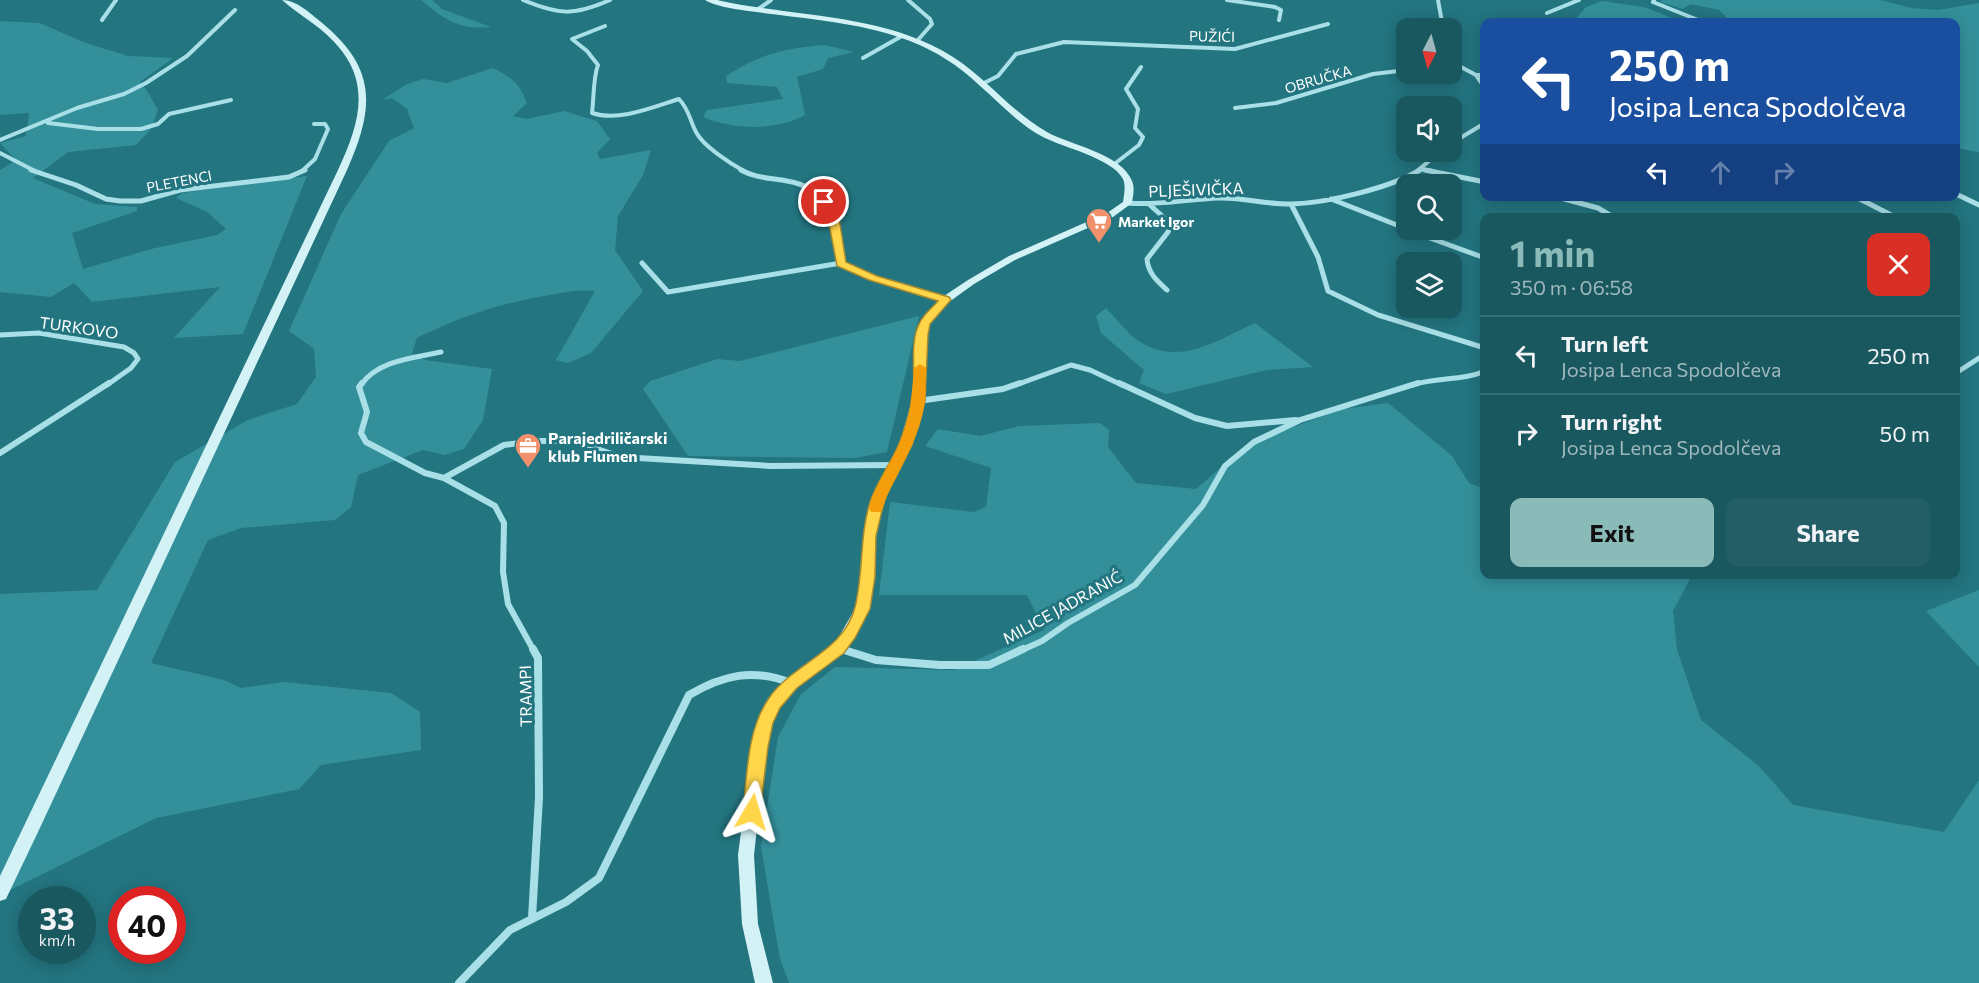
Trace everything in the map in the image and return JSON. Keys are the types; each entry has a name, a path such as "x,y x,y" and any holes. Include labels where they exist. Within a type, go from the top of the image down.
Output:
{"street":[{"path":"102,20 116,0"},
{"path":"0,893 337,181 362,120 360,83 348,52 314,19 285,0"},
{"path":"523,0 555,12 568,13 588,10 610,0"},
{"path":"708,0 758,10 857,24 917,41 957,63 1019,119 1046,135 1113,165 1128,179 1130,186 1127,203 1110,215 1012,258 945,300 925,323 914,422 879,498 869,536 868,577 862,609 839,649 792,683 774,703 765,723 759,747 746,855 750,924 764,983"},
{"path":"758,10 771,0"},
{"path":"908,0 930,19 932,24 917,41"},
{"path":"1227,0 1275,6 1281,10 1279,20"},
{"path":"1438,0 1441,18"},
{"path":"1547,14 1579,0"},
{"path":"1644,0 1653,1 1695,18"},
{"path":"0,140 77,108 128,93 157,79 180,64 235,10"},
{"name":"PUŽIĆI","path":"982,84 998,76 1016,54 1065,42 1235,49 1328,24"},
{"path":"605,26 572,39 587,51 598,65 595,71 596,87 592,113 597,117 609,116 679,99 688,110 697,134 729,163 750,175 801,183 820,197 834,218 841,263"},
{"path":"863,58 902,36"},
{"path":"1113,165 1139,146 1143,137 1135,128 1137,106 1128,98 1126,89 1141,67"},
{"path":"1462,68 1480,75"},
{"name":"OBRUČKA","path":"1235,108 1276,103 1373,74 1396,71"},
{"path":"1476,75 1480,81"},
{"path":"47,122 98,129 141,129 158,124 169,114 231,100"},
{"name":"PLETENCI","path":"0,153 25,168 76,185 106,199 141,201 180,190 289,177 304,172 315,163 328,129 325,124 314,124"},
{"path":"1462,137 1480,126"},
{"name":"PLJEŠIVIČKA","path":"1127,203 1150,205 1220,198 1291,204 1332,199 1405,179 1429,162"},
{"path":"1421,169 1480,181"},
{"path":"1960,196 1979,205"},
{"path":"1332,199 1396,225"},
{"path":"1572,201 1598,208 1606,213"},
{"path":"1864,201 1887,213"},
{"path":"1291,204 1318,254 1326,274 1328,291 1378,315 1480,346"},
{"path":"1150,205 1171,224 1170,232 1154,245 1148,254 1147,261 1157,281 1167,290"},
{"path":"1437,240 1480,256"},
{"path":"642,263 668,292 841,263 873,278 945,300"},
{"name":"TURKOVO","path":"0,335 39,333 123,346 134,353 138,359 131,368 0,453"},
{"path":"441,352 378,369 364,376 359,387 367,412 361,433 366,442 425,473 444,478 504,445 536,441 573,441 621,457 771,466 896,465"},
{"path":"1960,370 1979,358"},
{"path":"918,401 1003,389 1071,365 1090,370 1195,418 1227,426 1300,420 1431,379 1480,373"},
{"name":"MILICE JADRANIĆ","path":"839,649 876,660 940,665 989,665 1042,641 1068,622 1135,585 1203,505 1226,466 1254,442 1300,420"},
{"name":"TRAMPI","path":"444,478 495,506 504,523 503,572 508,604 538,658 538,796 536,877 532,918"},
{"path":"459,983 510,930 566,902 599,878 689,695 705,685 744,673 761,672 792,683"}],"shaded area":[{"path":"421,0 432,0 442,9 491,27 470,27 453,22"},
{"path":"1662,0 1880,0 1912,8 1938,10 1979,3 1979,152 1960,149 1960,18 1727,18 1719,10 1690,4 1683,9 1660,2"},
{"path":"1602,1 1644,7 1672,18 1577,18 1586,7"},
{"path":"0,21 40,23 83,42 128,56 173,58 140,82 158,110 151,129 136,145 68,152 33,178 95,204 137,207 137,211 72,233 83,269 151,249 217,235 226,229 207,212 176,198 182,193 307,176 243,334 174,338 220,287 92,302 74,283 51,297 0,292 0,170 16,160 0,143 26,136 29,113 0,115"},
{"path":"825,45 854,52 828,58 823,69 797,77 805,115 781,124 754,127 728,124 703,117 707,110 783,99 777,87 727,83 726,76 750,62 773,53"},
{"path":"493,68 514,81 527,103 513,116 527,119 564,111 597,121 610,139 597,153 600,159 651,150 643,175 618,216 615,250 643,291 591,353 568,363 556,360 595,291 570,292 494,307 417,338 412,353 425,360 492,369 483,420 464,449 445,455 423,450 358,475 351,507 335,520 241,528 208,540 151,663 224,680 241,688 284,682 391,693 420,712 421,750 321,765 299,789 156,818 0,895 0,594 97,590 175,462 248,420 297,404 316,377 314,349 289,331 341,214 389,141 414,128 407,109 392,98 382,100 407,84 423,79 447,83"},
{"path":"1106,308 1137,340 1157,349 1171,352 1199,348 1255,323 1313,367 1267,370 1166,394 1139,383 1144,370 1101,333 1096,316"},
{"path":"919,316 887,452 855,458 688,456 643,389 650,381 717,359 740,361"},
{"path":"1388,403 1452,456 1469,483 1480,487 1480,579 1690,579 1673,611 1677,650 1701,720 1759,766 1793,805 1944,832 1979,780 1979,983 789,983 780,959 761,846 778,737 801,694 835,667 954,670 1044,630 1027,595 879,595 890,502 974,512 986,507 991,468 925,446 938,429 980,436 1019,426 1100,423 1109,430 1108,447 1136,483 1196,489 1249,443 1343,409"},
{"path":"1979,590 1979,667 1926,611"}],"slow traffic":[{"path":"876,508 914,422 920,368"}],"place":[{"name":"Market Igor","path":"1099,244"},
{"name":"Parajedriličarski klub Flumen","path":"528,469"}],"route":[{"path":"752,812 759,747 765,723 774,703 792,683 839,649 862,609 868,577 869,536 879,498 914,422 925,323 945,300 873,278 841,263 834,218 824,202"}]}
